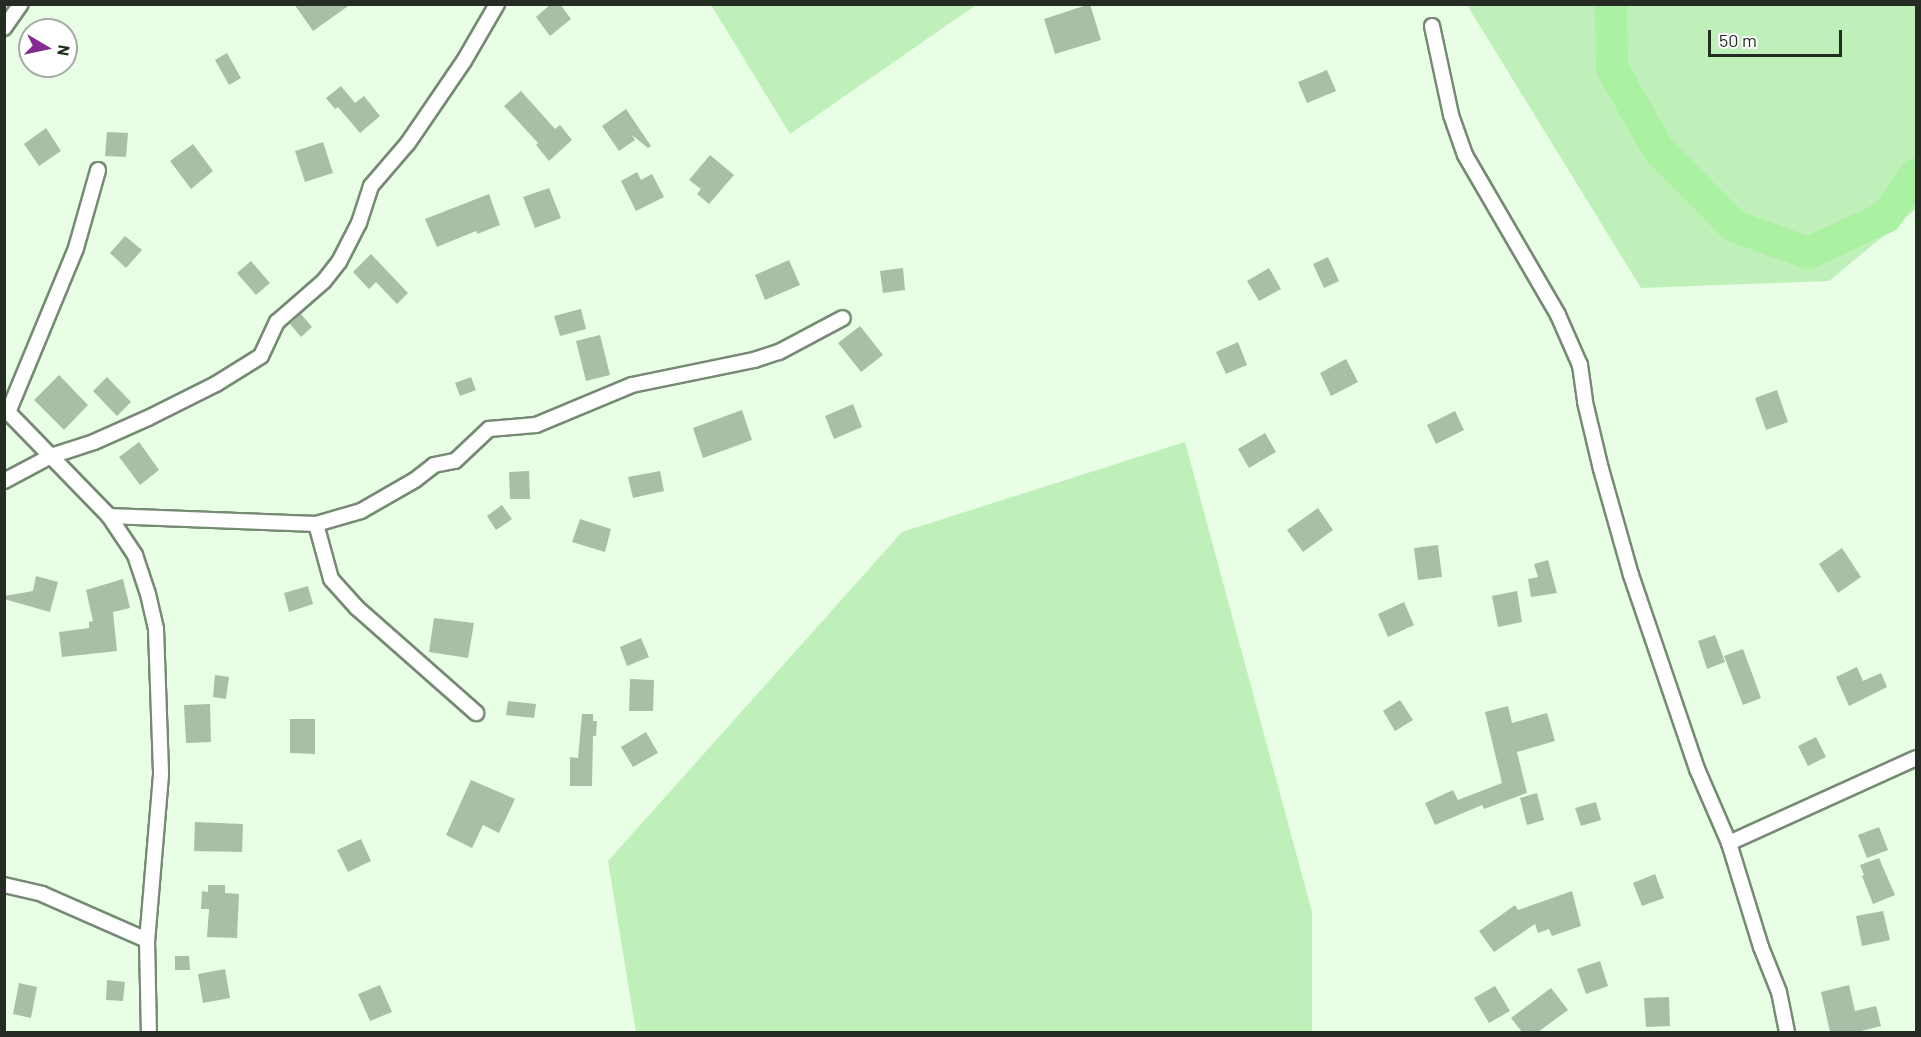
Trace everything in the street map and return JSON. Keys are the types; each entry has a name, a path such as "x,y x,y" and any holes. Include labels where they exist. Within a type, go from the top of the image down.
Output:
{"street":[{"path":"4,28 21,4"},
{"path":"4,481 51,456 94,442 148,418 216,384 261,356 277,322 324,281 339,262 359,223 370,186 408,143 464,61 497,4"},
{"path":"1432,26 1451,115 1465,155 1572,341 1580,365 1585,402 1601,469 1634,585 1697,769 1729,843 1761,947 1779,992 1787,1032"},
{"path":"98,170 76,248 7,409 109,516 135,555 148,594 156,629 161,775 147,940 148,1032"},
{"path":"109,516 316,524 361,512 415,480 434,465 455,461 489,429 536,425 632,385 754,360 779,352 843,318"},
{"path":"316,524 331,579 357,608 476,713"},
{"path":"1729,843 1917,758"},
{"path":"4,885 42,894 147,940"}],"green space":[{"path":"711,5 976,5 790,134"},
{"path":"1467,5 1916,5 1916,209 1829,281 1641,288"},
{"path":"1185,442 1312,912 1312,1032 636,1032 608,861 902,532"}],"building":[{"path":"294,4 351,4 313,31"},
{"path":"551,4 560,4 571,19 550,36 536,17"},
{"path":"1090,4 1101,40 1055,54 1044,19"},
{"path":"227,53 241,78 229,85 215,60"},
{"path":"1327,70 1336,91 1307,103 1298,82"},
{"path":"341,86 355,103 364,96 380,116 360,133 338,107 335,109 326,98"},
{"path":"521,91 555,129 560,125 572,140 549,161 536,145 538,143 504,106"},
{"path":"626,109 651,146 648,148 632,135 635,140 619,151 602,126"},
{"path":"46,128 61,151 39,166 24,144"},
{"path":"107,132 128,133 126,157 105,156"},
{"path":"323,142 333,173 305,182 295,151"},
{"path":"193,144 213,171 191,189 170,161"},
{"path":"710,155 734,175 709,204 697,194 701,189 689,180"},
{"path":"637,172 641,180 652,174 664,197 636,211 621,181"},
{"path":"549,188 561,218 535,228 523,197"},
{"path":"489,194 500,225 477,234 476,231 437,247 425,219"},
{"path":"125,236 142,250 126,268 110,253"},
{"path":"371,254 408,293 397,304 376,282 369,289 353,272"},
{"path":"1328,257 1339,281 1324,288 1313,264"},
{"path":"789,260 800,285 765,300 755,275"},
{"path":"251,261 270,283 256,295 237,273"},
{"path":"903,268 905,290 883,293 880,271"},
{"path":"1269,268 1281,289 1259,301 1247,281"},
{"path":"581,309 586,329 560,336 554,316"},
{"path":"301,314 312,327 301,337 290,324"},
{"path":"860,326 883,355 861,372 838,343"},
{"path":"600,335 610,375 586,381 576,341"},
{"path":"1238,342 1247,365 1226,374 1216,352"},
{"path":"1346,359 1358,382 1331,396 1320,373"},
{"path":"59,375 88,405 64,430 34,400"},
{"path":"107,377 131,402 117,416 93,391"},
{"path":"471,377 476,390 460,396 455,383"},
{"path":"1777,390 1788,422 1766,430 1755,398"},
{"path":"853,404 862,427 834,439 825,416"},
{"path":"742,410 752,440 703,458 693,428"},
{"path":"1455,411 1464,430 1436,444 1427,425"},
{"path":"1265,433 1276,452 1249,468 1238,449"},
{"path":"139,442 159,470 140,485 119,457"},
{"path":"529,471 530,499 510,499 509,472"},
{"path":"660,471 664,491 633,498 628,477"},
{"path":"502,505 512,519 496,530 487,516"},
{"path":"1318,508 1333,530 1303,552 1287,530"},
{"path":"580,519 611,529 605,552 572,542"},
{"path":"1438,545 1442,577 1418,580 1414,548"},
{"path":"1842,548 1861,577 1838,593 1819,564"},
{"path":"1548,560 1557,593 1531,597 1528,579 1538,577 1534,564"},
{"path":"36,576 58,582 50,612 4,599 4,596 33,591"},
{"path":"123,579 130,608 113,612 117,651 62,657 59,632 89,628 89,622 93,621 86,590"},
{"path":"308,586 313,604 289,612 284,593"},
{"path":"1517,591 1522,622 1498,627 1492,596"},
{"path":"1404,602 1414,625 1388,637 1378,614"},
{"path":"434,618 474,623 468,658 429,652"},
{"path":"1715,635 1725,662 1707,669 1698,641"},
{"path":"641,638 649,657 627,666 620,647"},
{"path":"1743,649 1761,698 1743,705 1724,656"},
{"path":"1857,667 1863,681 1881,673 1887,687 1849,706 1836,677"},
{"path":"215,675 229,677 226,699 213,697"},
{"path":"630,679 654,680 653,711 629,711"},
{"path":"1400,700 1413,720 1395,731 1383,711"},
{"path":"508,701 536,704 534,718 506,715"},
{"path":"210,704 211,742 186,743 184,705"},
{"path":"1508,706 1512,723 1547,713 1555,741 1517,752 1527,793 1484,809 1482,805 1435,825 1425,803 1453,790 1458,800 1502,783 1485,712"},
{"path":"582,714 593,714 593,721 597,721 596,736 593,736 592,786 570,786 570,757 578,758"},
{"path":"290,719 315,719 315,754 290,753"},
{"path":"646,732 658,753 633,767 621,747"},
{"path":"1816,737 1826,757 1808,766 1798,746"},
{"path":"471,780 515,799 499,833 483,825 472,848 446,835"},
{"path":"1537,793 1544,820 1527,825 1520,798"},
{"path":"1596,802 1601,820 1581,826 1575,808"},
{"path":"195,822 243,824 242,852 194,851"},
{"path":"1879,827 1888,850 1867,858 1858,835"},
{"path":"361,839 371,861 348,872 337,850"},
{"path":"1879,858 1895,895 1873,904 1860,865"},
{"path":"1655,874 1664,898 1642,906 1633,883"},
{"path":"208,885 225,885 225,893 239,894 237,938 207,937 209,909 201,909 202,891 208,892"},
{"path":"1572,891 1581,926 1552,936 1549,929 1538,933 1535,924 1494,952 1479,931 1515,905 1518,910"},
{"path":"1883,911 1890,940 1862,946 1856,916"},
{"path":"175,956 189,956 190,970 175,970"},
{"path":"1600,961 1608,986 1586,994 1577,969"},
{"path":"225,969 230,998 203,1003 198,974"},
{"path":"107,980 125,982 123,1001 106,1000"},
{"path":"19,983 37,987 31,1018 13,1014"},
{"path":"380,985 392,1012 370,1021 358,994"},
{"path":"1849,985 1855,1011 1876,1006 1881,1026 1857,1032 1830,1032 1821,992"},
{"path":"1495,986 1510,1011 1489,1023 1474,998"},
{"path":"1551,988 1568,1010 1538,1032 1522,1032 1511,1018"},
{"path":"1669,997 1670,1026 1646,1027 1644,998"}],"waterway":[{"path":"1611,4 1612,68 1658,149 1734,226 1808,253 1886,217 1916,174"}]}
